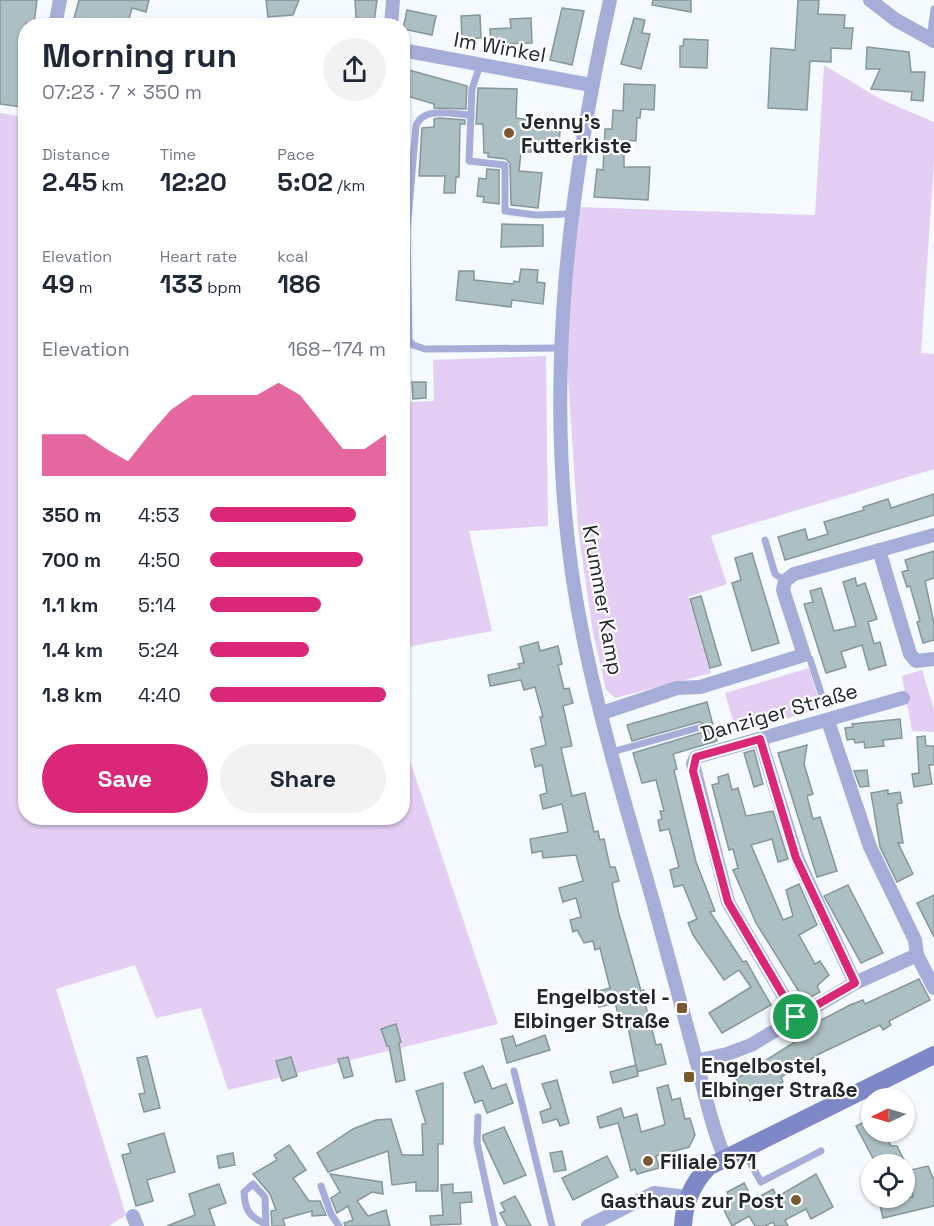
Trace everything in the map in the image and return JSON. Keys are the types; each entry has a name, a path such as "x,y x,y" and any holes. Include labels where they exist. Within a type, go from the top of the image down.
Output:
{"street":[{"path":"57,18 60,0"},
{"path":"392,18 393,0"},
{"name":"Krummer Kamp","path":"610,0 591,85 570,214 560,348 561,431 571,565 612,752 696,1061 725,1158"},
{"path":"870,0 932,40"},
{"name":"Im Winkel","path":"410,52 591,85"},
{"path":"602,713 676,688 700,687 804,655 783,590 784,581 794,574 934,535"},
{"path":"879,550 910,654 916,660 934,659"},
{"name":"Danziger Straße","path":"796,1017 728,902 693,771 696,757 903,698"},
{"path":"828,721 870,847 915,940 917,955 934,988"},
{"path":"760,739 796,858 855,983"},
{"path":"696,1061 739,1050 855,983 917,955"},
{"path":"683,1226 688,1197 701,1174 725,1158 934,1055"},
{"path":"588,1226 654,1193 688,1197"}],"lane":[{"path":"932,40 934,9"},
{"path":"480,65 472,89 469,160 505,165 505,211 536,215 570,214"},
{"path":"410,196 416,126 419,118 427,114 471,115"},
{"path":"410,341 413,345 424,349 560,348"},
{"path":"765,540 775,574 784,581"},
{"path":"804,655 810,659 822,696"},
{"path":"612,752 701,727"},
{"path":"514,1071 552,1226"},
{"path":"478,1117 477,1143 495,1226"},
{"path":"743,1149 761,1182 821,1151"},
{"path":"253,1184 261,1189 265,1197 266,1225 252,1218 247,1211 244,1192 253,1184"},
{"path":"321,1186 331,1214 339,1226"}],"shaded area":[{"path":"824,65 880,99 934,122 934,162 921,353 934,354 934,469 711,536 727,584 688,597 711,673 615,698 606,690 593,633 578,529 565,332 578,207 815,215"},
{"path":"0,113 18,116 18,825 410,825 410,761 498,1024 228,1090 201,1008 156,1018 135,965 56,989 126,1215 109,1226 0,1226"},
{"path":"546,356 548,526 469,531 492,631 410,646 410,402 434,401 433,360"},
{"path":"809,668 821,708 737,734 725,693"},
{"path":"922,670 934,709 934,732 912,731 902,676"}],"building":[{"path":"0,0 37,0 35,18 18,18 18,107 0,104"},
{"path":"79,0 149,0 146,12 132,8 129,18 74,18"},
{"path":"266,0 299,0 293,15 268,17"},
{"path":"355,0 377,0 375,18 356,17"},
{"path":"653,0 691,0 691,12 652,5"},
{"path":"798,0 819,0 818,14 845,15 844,28 853,28 851,49 831,48 831,62 810,61 807,110 768,108 771,48 795,50"},
{"path":"562,8 584,11 572,65 550,60"},
{"path":"407,10 436,16 432,35 410,30 410,18 405,18"},
{"path":"480,15 481,38 462,39 461,16"},
{"path":"531,18 532,43 502,44 503,50 491,51 490,29 511,28 510,19"},
{"path":"634,18 645,20 642,33 650,34 641,69 621,64"},
{"path":"684,39 708,40 707,68 680,67 680,46 683,46"},
{"path":"867,47 909,52 911,72 925,72 923,101 911,100 912,92 871,89 880,69 866,69"},
{"path":"410,70 467,86 466,109 434,108 434,104 410,97"},
{"path":"624,84 655,85 654,110 641,109 640,118 637,118 636,141 624,140 624,167 650,167 648,200 594,197 597,169 603,170 605,129 612,129 613,110 623,111"},
{"path":"478,88 517,89 516,118 561,123 558,150 531,147 531,152 521,152 519,171 542,173 538,208 511,205 510,163 506,159 488,157 488,153 484,153 483,124 476,124"},
{"path":"434,119 465,120 465,124 460,124 459,177 456,177 455,193 444,193 445,176 419,176 422,128 434,127"},
{"path":"487,169 499,170 499,204 483,202 484,197 477,196 479,178 486,179"},
{"path":"502,224 543,225 543,246 501,247"},
{"path":"521,269 538,270 537,282 545,283 543,304 512,300 511,307 456,300 459,271 474,271 474,280 513,284 514,281 519,282"},
{"path":"412,382 426,382 426,398 413,399"},
{"path":"934,494 934,515 785,560 778,537 805,529 808,540 828,534 824,522 864,510 863,507 888,499 891,508"},
{"path":"934,551 934,578 925,581 934,623 934,640 923,643 917,622 920,621 910,586 907,587 902,572 908,570 905,560"},
{"path":"752,553 779,643 752,651 732,583 741,580 735,558"},
{"path":"855,578 857,586 865,583 877,619 868,622 874,644 880,642 886,665 869,670 862,645 841,652 846,667 826,673 804,604 813,602 810,591 821,588 834,631 856,626 843,582"},
{"path":"701,596 721,665 710,668 690,599"},
{"path":"538,642 540,651 558,646 562,664 558,665 564,689 569,688 573,703 563,706 572,746 561,748 572,796 585,793 594,832 598,831 600,840 604,839 610,867 615,867 619,881 612,883 619,914 641,991 644,990 648,1002 645,1003 656,1045 661,1044 666,1064 637,1072 626,1016 619,1017 615,1003 599,1007 595,992 610,988 600,948 595,950 593,941 584,943 577,930 573,932 570,920 581,917 576,898 563,902 559,888 583,881 576,855 543,858 542,851 532,853 530,839 568,832 562,804 543,809 540,795 547,793 542,765 535,767 531,749 546,745 540,717 543,717 535,687 524,690 521,680 490,686 488,675 520,668 518,664 524,663 520,647"},
{"path":"707,702 717,741 673,754 677,769 674,770 696,862 715,911 710,912 743,962 746,961 771,1005 722,1033 709,1013 751,987 739,970 724,980 693,935 688,923 697,919 683,885 674,887 670,870 679,867 669,829 660,831 658,820 662,819 660,811 664,811 656,780 642,783 633,753 703,732 706,725 699,722 632,741 627,725"},
{"path":"900,719 902,738 883,740 884,746 865,748 864,742 855,743 854,739 847,740 845,728 853,727 852,724"},
{"path":"925,736 926,746 934,746 934,765 929,765 932,784 914,787 912,774 919,773 917,737"},
{"path":"807,745 804,764 813,794 807,796 813,819 820,817 837,871 817,877 778,753"},
{"path":"754,750 763,784 754,787 744,753"},
{"path":"867,770 869,786 860,787 854,771"},
{"path":"728,774 732,790 738,788 746,816 773,811 788,859 778,862 772,839 751,845 783,920 793,916 786,890 799,884 817,925 799,935 815,964 820,961 829,975 817,986 820,992 809,998 805,992 801,995 756,923 733,870 738,868 733,849 729,850 712,785 719,783 718,777"},
{"path":"888,790 888,794 900,792 902,803 897,804 903,843 898,843 913,874 897,882 880,847 871,793"},
{"path":"848,885 883,953 861,963 824,896"},
{"path":"934,895 934,937 917,903"},
{"path":"919,979 930,1000 889,1021 891,1025 883,1030 880,1025 821,1053 781,1077 783,1082 750,1101 736,1079 811,1032 808,1027 850,1005 863,1000 865,1004"},
{"path":"396,1024 401,1042 399,1043 405,1080 396,1082 389,1046 387,1046 381,1029"},
{"path":"545,1035 550,1050 507,1063 501,1039 513,1036 516,1046"},
{"path":"147,1056 160,1108 144,1112 139,1094 145,1093 137,1058"},
{"path":"291,1057 297,1076 282,1081 276,1061"},
{"path":"348,1057 353,1076 344,1078 338,1059"},
{"path":"636,1065 638,1076 613,1083 610,1072"},
{"path":"483,1066 492,1089 506,1084 513,1103 487,1113 482,1100 475,1103 464,1073"},
{"path":"557,1080 569,1123 560,1126 557,1119 543,1123 540,1112 551,1108 542,1084"},
{"path":"443,1083 443,1144 438,1144 438,1191 416,1191 416,1182 392,1185 388,1151 328,1172 317,1153 353,1129 376,1120 391,1119 402,1155 423,1155 422,1124 426,1124 416,1091"},
{"path":"668,1085 672,1100 680,1098 685,1119 690,1118 695,1135 689,1147 656,1156 659,1168 637,1174 635,1169 631,1171 618,1123 600,1128 597,1117 621,1108 624,1118 637,1114 641,1132 661,1126 665,1124 657,1088"},
{"path":"861,1124 861,1136 856,1126"},
{"path":"504,1127 526,1175 504,1184 483,1135"},
{"path":"164,1133 175,1172 147,1180 153,1201 136,1206 122,1155 131,1153 128,1144"},
{"path":"864,1142 889,1142 891,1146 897,1146 901,1154 871,1154"},
{"path":"289,1145 306,1170 293,1178 309,1201 320,1201 326,1215 312,1216 312,1211 283,1219 285,1226 272,1226 271,1211 276,1210 270,1194 253,1174 277,1160 274,1155"},
{"path":"562,1151 566,1170 554,1172 550,1153"},
{"path":"233,1153 235,1165 219,1168 217,1156"},
{"path":"607,1156 618,1177 573,1200 562,1178"},
{"path":"928,1166 934,1180 934,1206 883,1218 881,1208 915,1208 915,1169"},
{"path":"330,1174 382,1182 383,1194 372,1192 357,1201 368,1216 386,1210 390,1226 345,1226 344,1223 353,1220 348,1206 337,1213 336,1211 331,1198 340,1192"},
{"name":"Gasthaus zur Post","path":"816,1174 833,1207 811,1219 806,1209 785,1220 788,1226 775,1226 773,1222 765,1226 755,1226 749,1216 732,1226 721,1204 730,1199 727,1192 744,1183 753,1200 773,1189 777,1197"},
{"path":"219,1184 226,1203 209,1209 215,1226 167,1226 195,1215 189,1194"},
{"path":"453,1184 453,1193 471,1192 472,1202 460,1203 461,1224 431,1225 430,1216 443,1215 441,1185"},
{"path":"515,1196 531,1226 507,1226 500,1213 505,1211 501,1203"}],"place":[{"name":"Jenny's Futterkiste","path":"509,133"},
{"name":"Engelbostel - Elbinger Straße","path":"682,1008"},
{"name":"Engelbostel, Elbinger Straße","path":"689,1077"},
{"name":"Filiale 571","path":"648,1161"},
{"name":"Gasthaus zur Post","path":"796,1200"}],"route":[{"path":"760,739 796,858 855,983 796,1017 728,902 693,771 696,757 760,739"}]}
